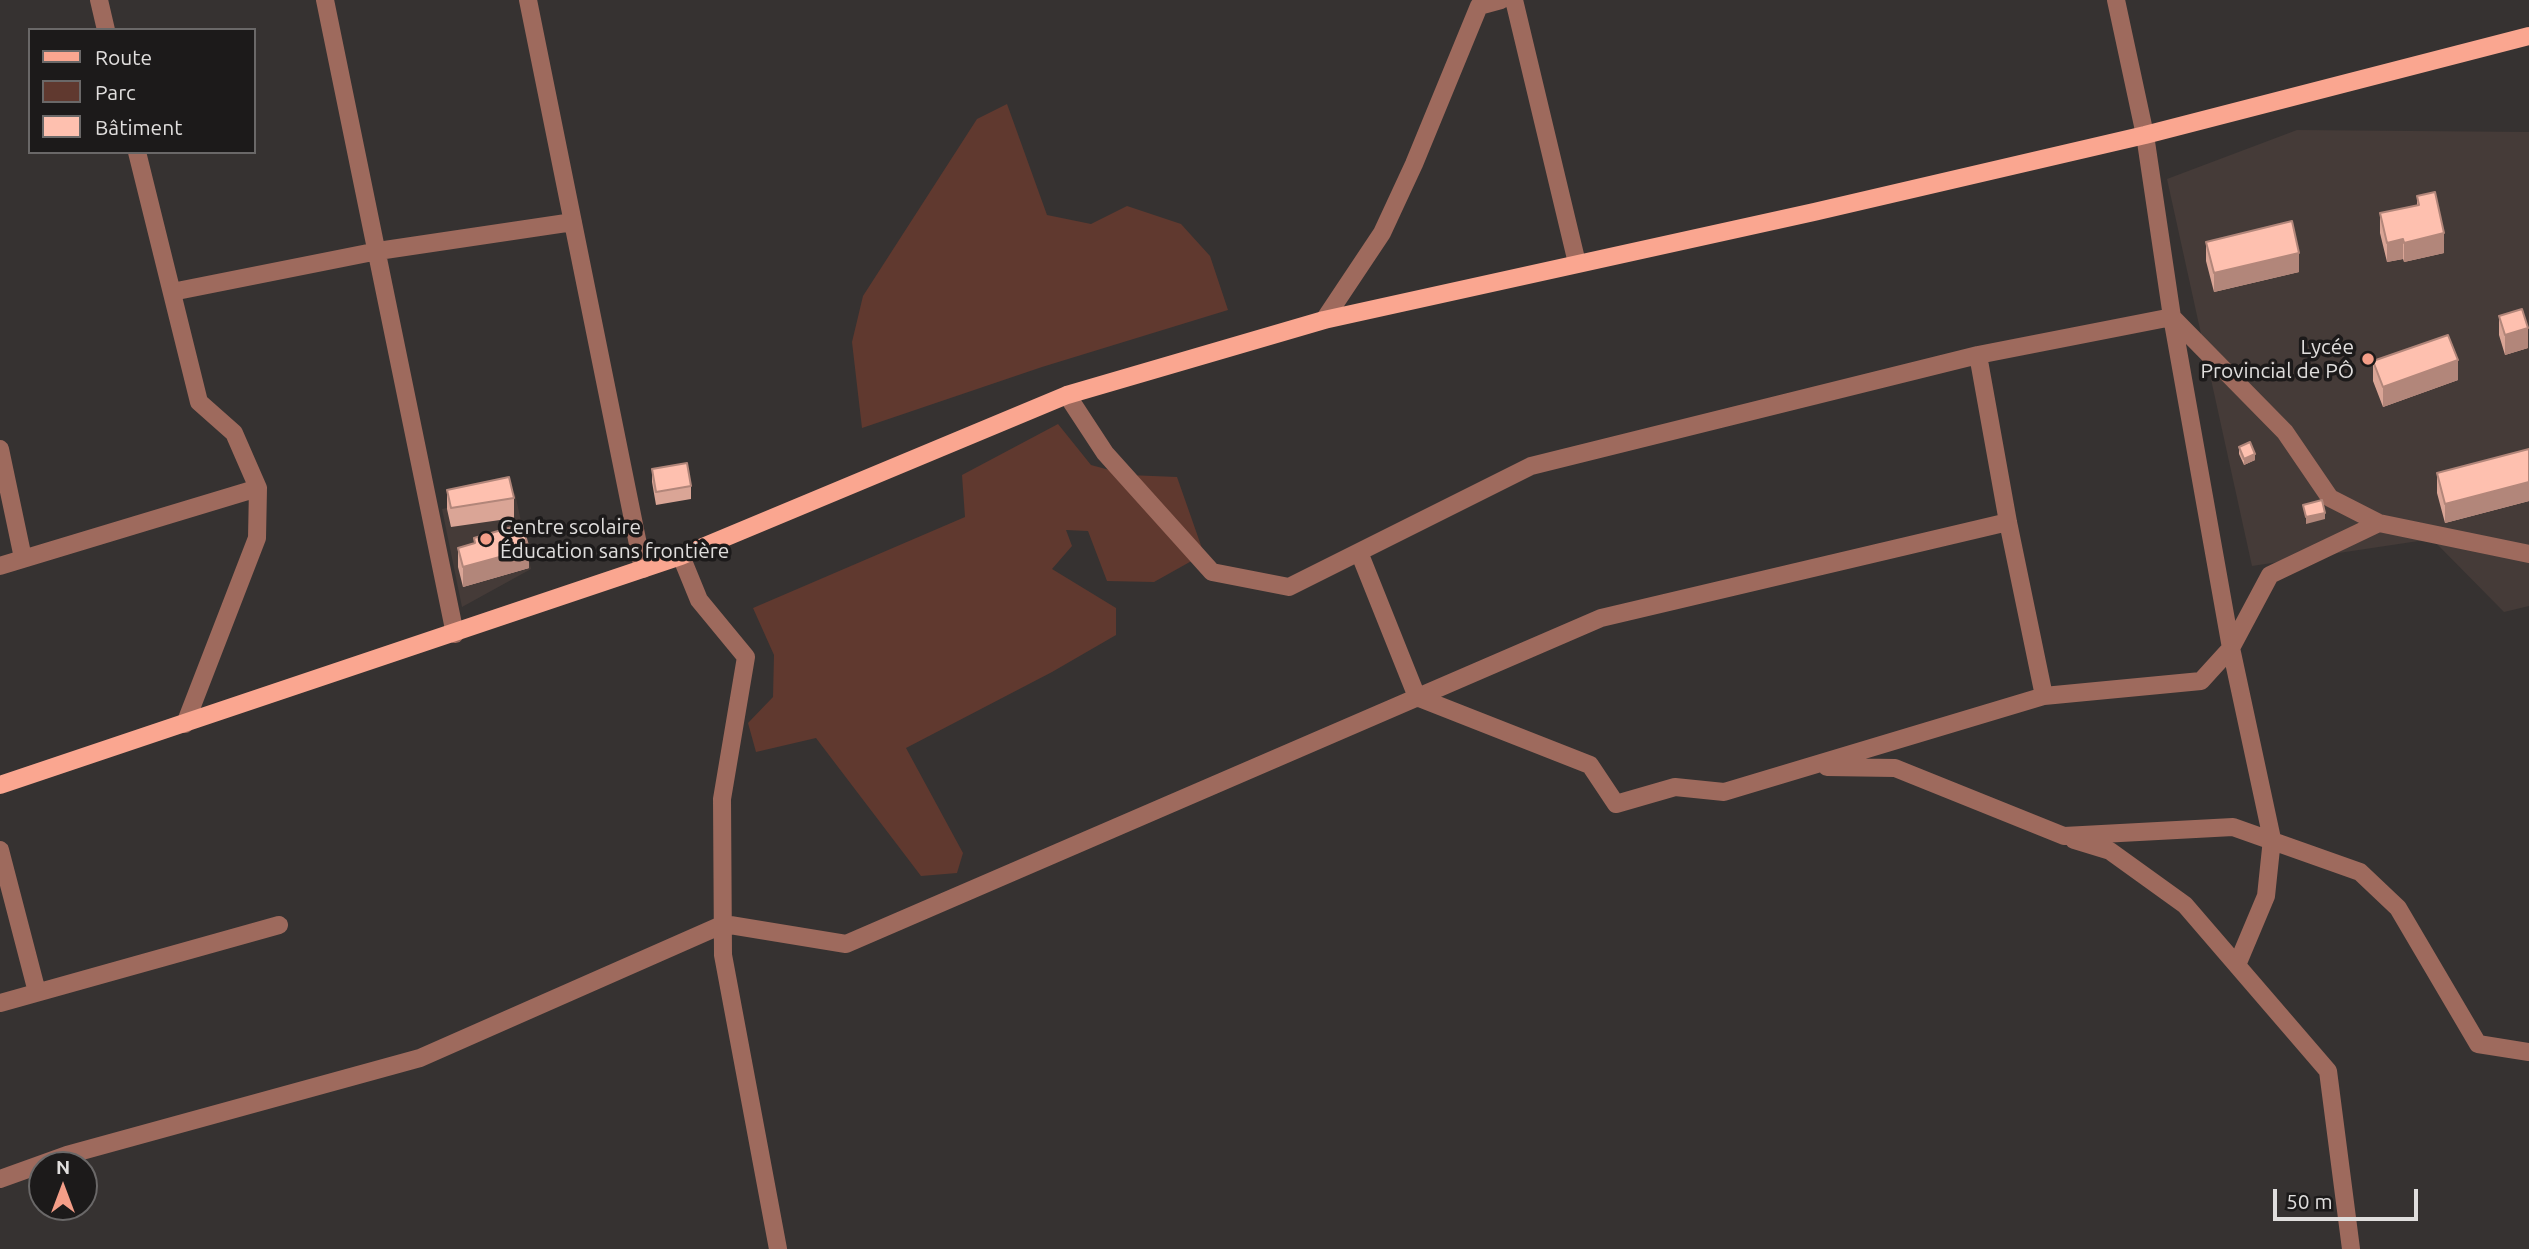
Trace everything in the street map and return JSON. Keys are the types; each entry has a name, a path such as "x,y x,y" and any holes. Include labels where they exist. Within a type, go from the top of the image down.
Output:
{"main road":[{"path":"0,785 681,556 1067,395 1324,320 1814,212 2145,135 2529,36"}],"street":[{"path":"99,0 106,28"},
{"path":"325,0 455,634"},
{"path":"528,0 643,569"},
{"path":"1324,320 1382,233 1479,6 1501,0"},
{"path":"1514,0 1577,263"},
{"path":"2116,0 2145,135 2172,317 2231,649 2272,839 2266,896 2236,965"},
{"path":"138,154 199,401 234,433 258,488 257,538 185,724"},
{"path":"172,292 378,251 573,222"},
{"path":"1067,395 1105,453 1212,572 1289,587 1531,466 1978,355 2172,317"},
{"path":"2172,317 2285,432 2330,498 2379,523 2529,554"},
{"path":"1978,355 2008,522 2044,696"},
{"path":"0,449 23,558"},
{"path":"0,566 258,488"},
{"path":"0,1179 67,1155 420,1058 724,924 845,944 1601,618 2008,522"},
{"path":"1359,552 1417,697 1590,765 1616,804 1675,787 1724,792 2044,696 2201,681 2231,649 2270,575 2379,523"},
{"path":"681,556 699,600 746,657 722,799 723,955 778,1249"},
{"path":"1809,766 1895,768 2064,836 2110,851 2185,905 2328,1071 2351,1249"},
{"path":"2064,836 2233,827 2360,872 2398,908 2477,1044 2529,1052"},
{"path":"0,850 37,992"},
{"path":"0,1003 279,925"}],"shaded area":[{"name":"Lycée Provincial de PÔ","path":"2297,130 2529,132 2529,606 2504,612 2432,539 2252,566 2167,179"},
{"name":"Centre scolaire Éducation sans frontière","path":"515,493 531,569 462,607 442,509"}],"green space":[{"path":"1007,104 1047,215 1091,224 1127,206 1181,224 1210,256 1228,310 1042,367 862,428 852,342 863,296 977,119"},
{"path":"1058,424 1091,465 1128,475 1177,477 1204,554 1154,582 1107,581 1088,531 1066,530 1072,546 1052,569 1116,608 1116,635 1052,672 906,748 963,853 957,873 921,876 816,738 756,752 748,723 773,697 774,655 753,608 965,517 962,475"}],"building":[{"path":"2435,192 2444,233 2404,243 2403,239 2387,243 2380,213 2419,205 2417,196"},
{"path":"2292,221 2299,253 2214,273 2206,242"},
{"path":"2522,309 2528,328 2505,335 2499,316"},
{"path":"2448,335 2458,360 2383,387 2373,361"},
{"path":"2250,442 2255,454 2244,459 2239,447"},
{"path":"2529,449 2529,482 2445,504 2437,473"},
{"path":"687,463 691,486 656,492 652,469"},
{"path":"509,477 514,498 451,508 447,490"},
{"path":"2322,500 2325,513 2306,517 2303,505"},
{"path":"522,524 529,549 463,567 458,548 475,543 474,538"}],"place":[{"name":"Lycée Provincial de PÔ","path":"2368,359"},
{"name":"Centre scolaire Éducation sans frontière","path":"486,539"}]}
